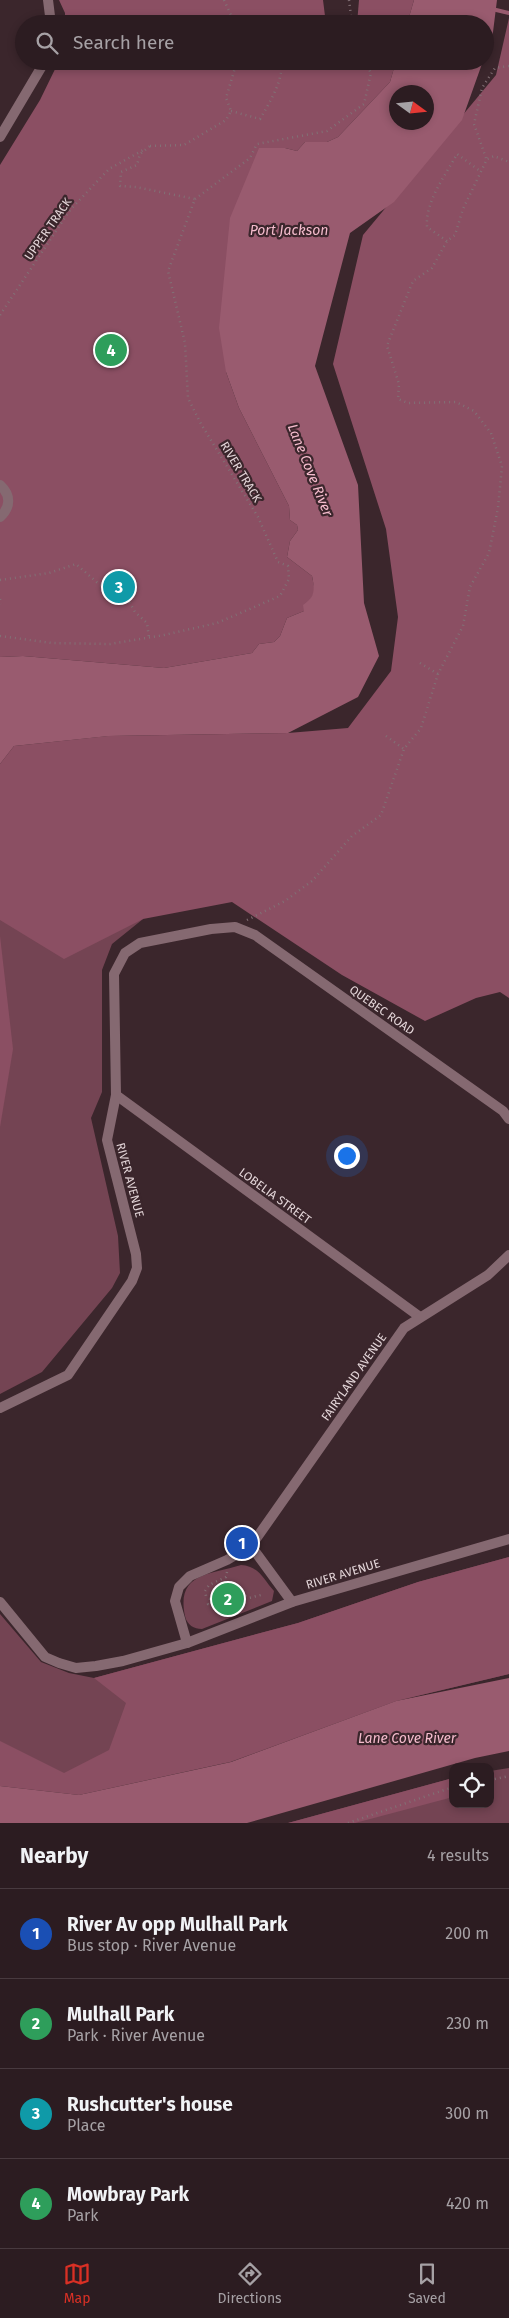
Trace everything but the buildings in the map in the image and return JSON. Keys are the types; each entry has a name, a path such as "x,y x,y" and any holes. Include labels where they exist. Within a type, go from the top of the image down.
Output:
{"street":[{"path":"48,0 50,15"},
{"path":"0,137 40,70"},
{"path":"0,485 9,500 7,509 0,517"},
{"name":"RIVER AVENUE","path":"0,1408 68,1375 132,1281 137,1268 136,1254 106,1140 116,1095 113,982 120,960 132,947 140,943 211,928 235,927"},
{"name":"QUEBEC ROAD","path":"235,927 255,935 502,1111 509,1119"},
{"name":"LOBELIA STREET","path":"116,1095 420,1317"},
{"name":"FAIRYLAND AVENUE","path":"251,1546 404,1328 488,1275 509,1255"},
{"name":"RIVER AVENUE","path":"0,1602 46,1656 59,1663 76,1668 123,1661 187,1643 292,1602 509,1539"},
{"path":"187,1643 175,1601 179,1587 190,1576 227,1560 251,1546 292,1602"}],"path":[{"path":"224,0 231,15"},
{"path":"349,0 351,15"},
{"path":"494,70 509,66"},
{"path":"234,70 226,98 231,111 260,118 274,96 282,70"},
{"path":"150,146 140,154 137,165 121,172 120,186 136,187 195,199 250,158 257,144 327,131 364,104 371,72 370,70"},
{"path":"487,158 474,124 482,88 494,70"},
{"name":"UPPER TRACK","path":"0,315 70,210 108,169 150,146 184,145 226,120 231,111"},
{"path":"447,241 427,227 426,220 436,192 457,154 480,171"},
{"path":"235,927 285,901 312,881 352,836 381,815 404,749 421,728 438,674 464,626 470,588 489,553 498,508 502,466 491,433 474,411 456,402 408,403 398,399 399,384 387,346 413,281 432,268 447,241 455,235 463,209 487,158 494,156 509,162"},
{"name":"RIVER TRACK","path":"0,636 52,643 110,644 149,638 217,623 253,609 280,596 289,579 288,566 278,562 258,517 201,424 188,398 185,343 168,271 195,199"},
{"path":"0,580 24,578 76,564 100,585 126,596 135,612 147,623 149,638"},
{"path":"0,599 1,604"},
{"path":"420,664 438,674"},
{"path":"386,736 404,749"},
{"path":"227,1560 226,1577 209,1585 205,1591 206,1596 210,1599 220,1600 231,1591 242,1593 249,1598 261,1594"},
{"path":"238,1598 242,1593"},
{"path":"210,1599 208,1604 216,1607"},
{"path":"494,1779 509,1776"},
{"path":"348,1823 449,1788"}],"shaded area":[{"path":"59,0 323,0 325,15 65,15"},
{"path":"359,0 414,0 410,15 358,15"},
{"path":"509,18 509,998 500,992 476,998 425,1021 342,975 232,902 143,919 64,959 0,920 0,764 14,746 108,736 288,733 348,728 391,671 398,617 386,529 333,364 363,235 496,75"},
{"path":"55,70 393,70 390,82 338,137 327,142 305,142 297,151 285,148 226,372 239,408 289,506 290,520 297,525 298,530 290,541 287,557 312,576 315,591 304,611 287,618 280,636 274,642 259,644 252,653 164,668 23,656 0,657 0,165 40,100"},
{"path":"0,764 143,919 112,944 102,970 102,1092 91,1118 118,1236 120,1273 112,1288 42,1372 0,1394"},
{"path":"0,936 13,1049 0,1127"},
{"path":"509,1557 509,1674 396,1701 230,1762 0,1786 0,1614 41,1662 69,1673 94,1678 298,1623 418,1582"},
{"path":"509,1557 509,1674 396,1701 230,1762 79,1795 0,1786 0,1741 64,1773 109,1750 126,1703 94,1678 298,1623 418,1582"},
{"path":"241,1565 252,1568 260,1574 274,1591 272,1601 202,1629 191,1626 185,1616 184,1602 185,1591 190,1584 207,1574"},
{"path":"509,1768 509,1823 288,1823 449,1779 449,1808 494,1808 494,1770"},
{"path":"449,1779 449,1798 355,1823 288,1823"}],"water":[{"path":"414,0 497,0 494,24 494,15 410,15"},
{"name":"Port Jackson","path":"393,70 480,70 462,120 394,202 350,233 315,366 358,485 364,603 379,656 358,697 288,733 109,736 14,746 0,764 0,657 23,656 164,668 252,653 259,644 274,642 280,636 287,618 304,611 303,605 312,596 314,585 312,576 287,557 290,541 298,530 297,525 290,520 289,506 239,408 226,372 219,328 230,218 259,148 285,148 297,151 305,142 327,142 338,137 390,82"},
{"name":"Lane Cove River","path":"509,1678 509,1751 457,1763 449,1763 449,1765 247,1823 0,1823 0,1786 79,1795 231,1762 396,1701"}],"waterway":[{"path":"492,9 509,13"}],"place":[{"name":"Mowbray Park","path":"111,350"},
{"name":"Rushcutter's house","path":"119,587"},
{"name":"River Av opp Mulhall Park","path":"242,1543"},
{"name":"Mulhall Park","path":"228,1599"}]}
